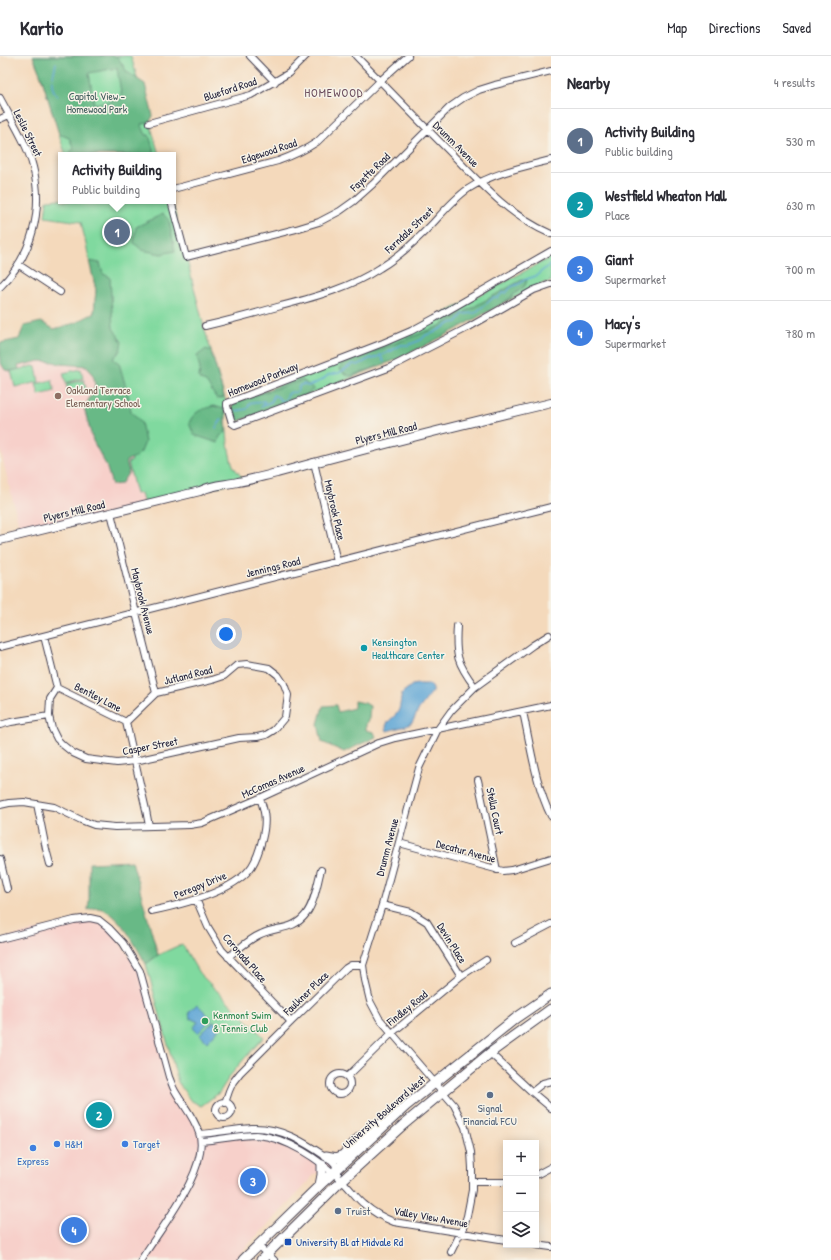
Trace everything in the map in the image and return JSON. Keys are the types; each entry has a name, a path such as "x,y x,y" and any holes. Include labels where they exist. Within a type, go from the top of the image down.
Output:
{"main road":[{"name":"University Boulevard West","path":"243,1260 320,1185 406,1106 436,1084 521,1014 551,994"},
{"name":"University Boulevard West","path":"267,1258 342,1181 403,1125 490,1053 551,1008"},
{"path":"320,1185 324,1161 343,1155 371,1128 391,1120"}],"street":[{"path":"250,56 275,82"},
{"name":"Blueford Road","path":"149,123 251,95 289,73 306,56"},
{"name":"Drumm Avenue","path":"356,56 480,183 506,207 519,217 551,234"},
{"name":"Edgewood Road","path":"176,188 296,154 317,142 408,56"},
{"name":"Fayette Road","path":"172,204 186,257 319,222 354,202 450,107 463,98 479,90 495,85 551,71"},
{"name":"Leslie Street","path":"0,98 33,166 37,190 34,227 27,250 19,265 0,287"},
{"path":"0,119 8,115"},
{"name":"Ferndale Street","path":"205,326 297,302 347,286 380,269 401,253 414,242 456,199 468,190 508,171 551,160"},
{"name":"Homewood Parkway","path":"551,251 410,331 383,343 227,403 232,423 235,425 391,367 469,327 534,290 551,284"},
{"path":"19,265 60,292"},
{"name":"Plyers Mill Road","path":"0,540 200,491 215,490 227,484 245,481 314,462 551,403"},
{"name":"Maybrook Place","path":"314,462 337,562"},
{"name":"Jennings Road","path":"0,647 551,507"},
{"name":"Maybrook Avenue","path":"111,513 156,693"},
{"path":"457,626 456,647 460,662 464,673 475,687"},
{"name":"Drumm Avenue","path":"451,1252 467,1216 471,1200 471,1152 464,1124 454,1105 444,1092 379,1018 370,1001 363,965 382,905 419,768 438,730 454,707 475,687 529,648 550,635"},
{"name":"Bentley Lane","path":"44,636 57,688 126,722 149,826"},
{"name":"Jutland Road","path":"126,722 156,693 212,680 224,676 237,665 247,664 269,668 278,675 284,684 288,695 285,717 280,725"},
{"name":"Casper Street","path":"57,688 50,699 49,716 52,729 57,739 73,753 86,759 100,762 116,763 135,761 239,738 257,737 266,735 280,725"},
{"name":"McComas Avenue","path":"0,805 24,802 54,807 94,825 115,827 190,825 202,823 395,738 551,705"},
{"path":"523,712 538,777 546,806 551,816"},
{"path":"0,725 49,716"},
{"name":"Stella Court","path":"478,780 497,870"},
{"name":"Peregoy Drive","path":"151,911 196,899 226,887 242,877 252,866 261,847 265,827 265,811 260,798"},
{"path":"37,804 50,864"},
{"name":"Decatur Avenue","path":"399,843 503,871 512,870 551,858"},
{"path":"0,859 7,889"},
{"path":"228,957 258,935 286,928 298,922 306,914 311,904 321,870"},
{"name":"Coronada Place","path":"196,899 208,927 222,950 291,1022"},
{"name":"Devin Place","path":"382,905 411,912 427,922 461,976"},
{"path":"0,939 74,920 85,918 99,920 110,928 123,943 140,971 169,1077 174,1090 191,1117 200,1138 200,1155 187,1189 141,1260"},
{"path":"515,944 551,924"},
{"name":"Findley Road","path":"347,1077 392,1033 461,976 486,960"},
{"name":"Faulkner Place","path":"225,1103 233,1082 240,1073 291,1022 346,968 351,965 363,965"},
{"path":"490,1053 551,1108"},
{"path":"532,1092 543,1083 551,1081"},
{"path":"200,1138 253,1128 275,1130 292,1136 324,1161 334,1172"},
{"path":"200,1138 256,1135 271,1138 286,1142 324,1161 335,1164 334,1172"},
{"path":"539,1173 551,1167"},
{"name":"Valley View Avenue","path":"334,1172 364,1205 386,1219 394,1222 503,1240"},
{"path":"472,1182 503,1182"},
{"path":"257,1245 267,1258"},
{"path":"539,1245 551,1247"}],"shaded area":[{"name":"Oakland Terrace Elementary School","path":"94,313 144,505 21,534 0,448 0,344 35,337 50,329 75,323"},
{"path":"90,918 109,928 140,971 169,1077 200,1134 253,1128 292,1136 335,1164 325,1172 318,1172 312,1176 304,1187 234,1260 0,1260 0,939"}],"green space":[{"name":"Capitol View – Homewood Park","path":"33,56 131,56 158,152 65,152 41,76"},
{"name":"Capitol View – Homewood Park","path":"33,56 117,56 127,72 145,84 153,116 149,123 141,124 146,135 149,135 154,152 70,152 74,149 69,138 59,134 41,76","holes":["117,68 122,99 94,104 89,73"]},
{"path":"58,199 58,204 173,204 204,327 226,402 227,436 230,454 236,471 245,480 144,505 141,493 136,494 128,462 132,461 94,313 96,290 81,222 45,217 47,200"},
{"path":"163,214 169,220 175,251 161,254 142,250 134,243 136,227"},
{"path":"551,257 551,282 543,283 502,304 525,286 522,280 438,327 341,365 351,376 378,367 301,398 235,402 376,348"},
{"path":"89,261 100,263 103,274 110,277 113,328 122,342 120,351 113,359 119,363 129,398 131,411 141,422 145,442 141,452 137,456 126,461 129,472 121,484 112,485 106,465 93,441 84,408 93,391 95,383 94,378 87,366 40,361 18,366 19,369 11,371 5,370 0,362 0,343 19,339 24,326 41,322 54,329 75,323 94,313 96,290"},
{"path":"522,280 527,280 525,286 502,304 448,334 396,360 351,376 346,375 340,369 341,365 351,360 438,327"},
{"path":"206,349 211,351 224,397 217,399 206,382 200,380 200,369 197,356"},
{"path":"33,366 36,367 39,382 15,387 11,371"},
{"path":"81,369 83,378 66,383 63,373"},
{"path":"52,380 55,391 39,395 36,384"},
{"path":"84,380 86,390 69,394 66,384"},
{"path":"302,380 314,389 301,398 239,421 234,420 232,409 235,402"},
{"path":"214,406 224,409 226,432 220,436 218,443 194,435 189,423 196,413"},
{"path":"354,701 365,703 370,706 366,730 374,732 376,737 344,752 322,742 318,724 323,706 336,705 338,712 354,708"},
{"path":"132,861 158,955 146,964 126,930 113,915 105,910 97,908 88,910 89,863"},
{"name":"Kenmont Swim & Tennis Club","path":"182,944 199,973 264,1037 230,1076 219,1093 201,1106 190,1100 178,1082 146,964 158,955"}],"water":[{"path":"429,684 433,688 432,692 419,709 412,723 387,731 386,725 398,711 402,693 412,685"},
{"path":"197,1004 212,1019 198,1033 193,1028 198,1022 190,1018 189,1012"},
{"path":"214,1021 220,1028 207,1042 200,1035"}],"waterway":[{"path":"56,63 52,84 58,96"},
{"path":"235,411 247,409 250,403 253,402 265,402 261,407 272,401 273,395 278,397 281,401 285,400 289,393 297,392 299,386 303,384 308,386 321,381 328,375 339,373 353,364 358,365 371,358 373,359 391,351 401,345 408,345 421,340 426,335 433,333 451,323 457,322 463,314 475,313 493,298 498,298 502,293 506,293 511,287 536,276 549,265 551,267"},
{"path":"380,355 384,362"},
{"path":"216,428 222,419"}],"place":[{"name":"Activity Building","path":"117,232"},
{"name":"Oakland Terrace Elementary School","path":"58,396"},
{"name":"Kensington Healthcare Center","path":"364,648"},
{"name":"Kenmont Swim & Tennis Club","path":"205,1021"},
{"name":"Signal Financial FCU","path":"490,1095"},
{"name":"Westfield Wheaton Mall","path":"99,1115"},
{"name":"H&M","path":"57,1144"},
{"name":"Target","path":"125,1144"},
{"name":"Express","path":"33,1148"},
{"name":"Giant","path":"253,1181"},
{"name":"Truist","path":"338,1211"},
{"name":"Macy's","path":"74,1230"},
{"name":"University Bl at Midvale Rd","path":"288,1242"}],"district":[{"name":"HOMEWOOD","path":"334,92"}]}
